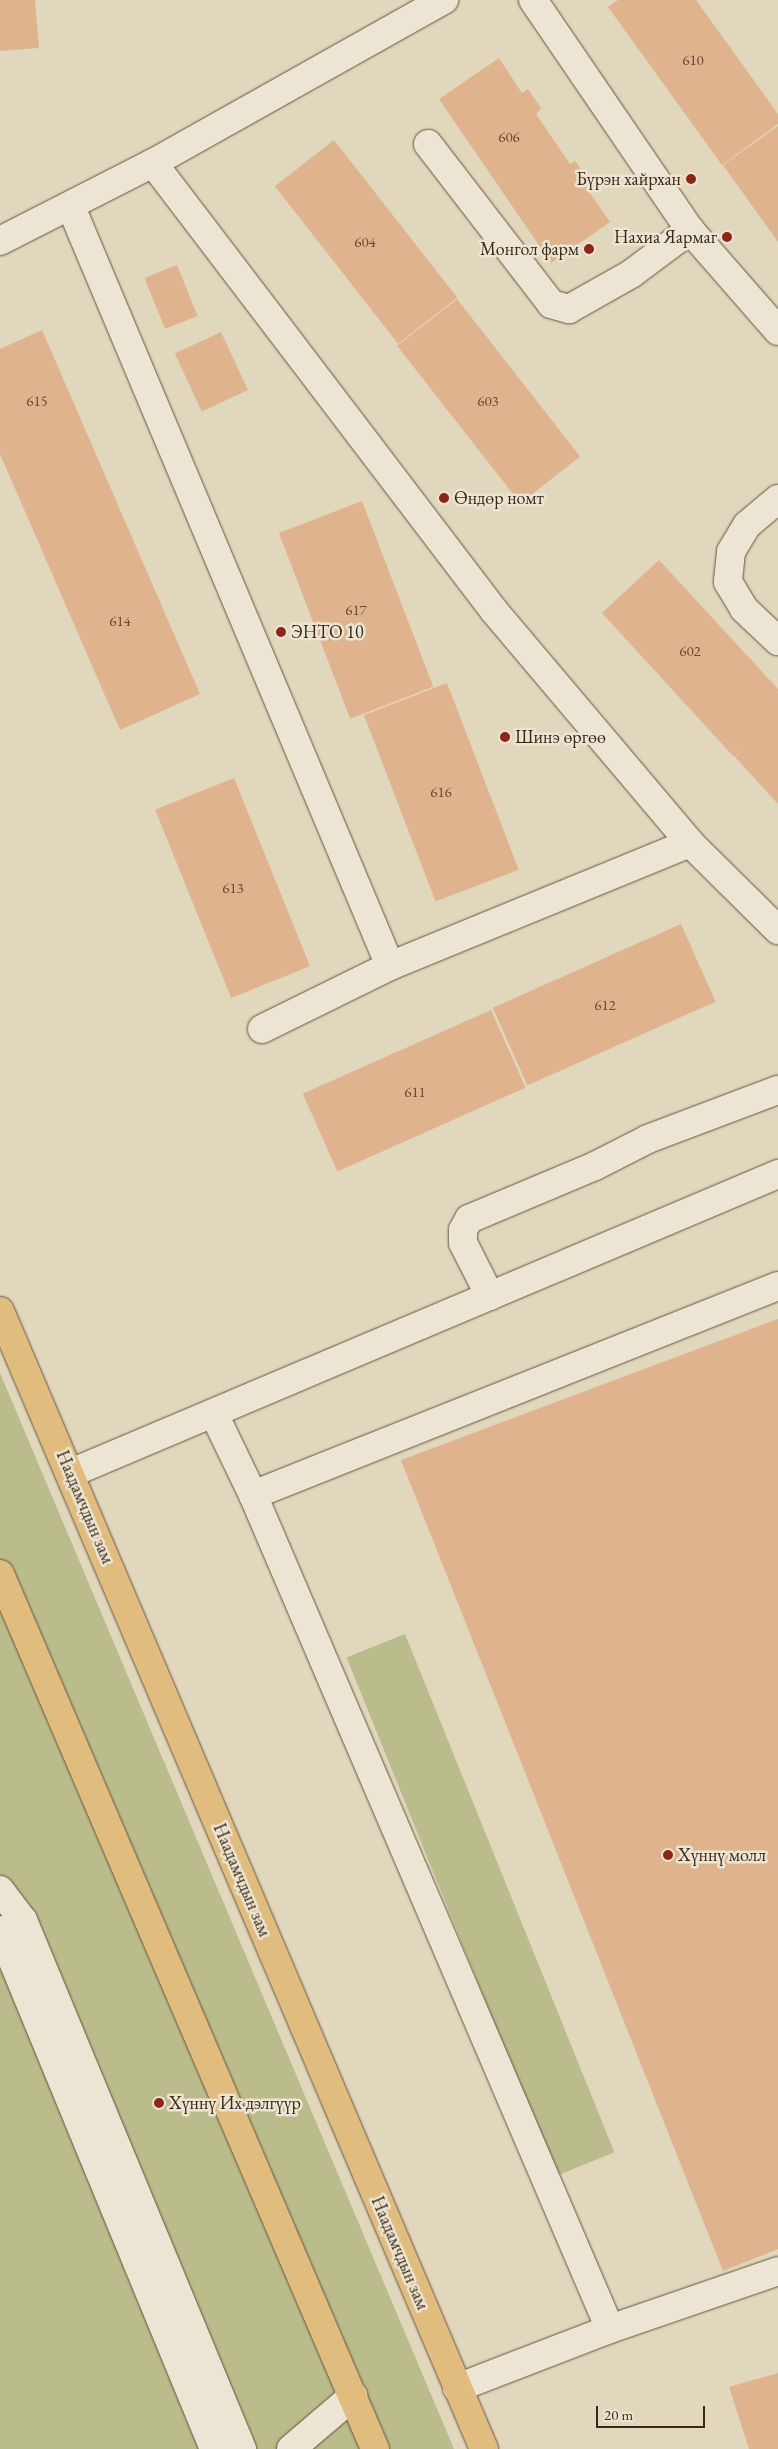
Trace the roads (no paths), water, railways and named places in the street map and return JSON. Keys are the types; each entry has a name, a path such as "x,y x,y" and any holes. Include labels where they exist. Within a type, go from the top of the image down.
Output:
{"highway":[{"name":"Наадамчдын зам","path":"0,1311 71,1473 484,2449"},
{"path":"0,1574 375,2449"}],"street":[{"path":"0,241 71,207 153,163 444,0"},
{"path":"533,0 690,230 778,331"},
{"path":"428,144 551,304 569,309 631,274 690,230"},
{"path":"153,163 495,612 690,843 778,930"},
{"path":"71,207 390,966"},
{"path":"778,499 743,532 730,552 728,582 744,609 778,641"},
{"path":"262,1029 390,966 690,843"},
{"path":"490,1296 463,1243 463,1230 470,1218 595,1166 648,1139 778,1090"},
{"path":"71,1473 778,1174"},
{"path":"253,1494 778,1286"},
{"path":"214,1414 253,1494 610,2329"},
{"path":"0,1890 14,1953 214,2449"},
{"path":"14,1953 242,2449"},
{"path":"457,2388 610,2329 778,2271"},
{"path":"291,2449 353,2396"}],"place":[{"name":"Бүрэн хайрхан","path":"691,179"},
{"name":"Нахиа Яармаг","path":"727,237"},
{"name":"Монгол фарм","path":"589,249"},
{"name":"Өндөр номт","path":"444,498"},
{"name":"ЭНТО 10","path":"281,632"},
{"name":"Шинэ өргөө","path":"505,737"},
{"name":"Хүннү молл","path":"668,1855"},
{"name":"Хүннү Их дэлгүүр","path":"159,2103"}]}
